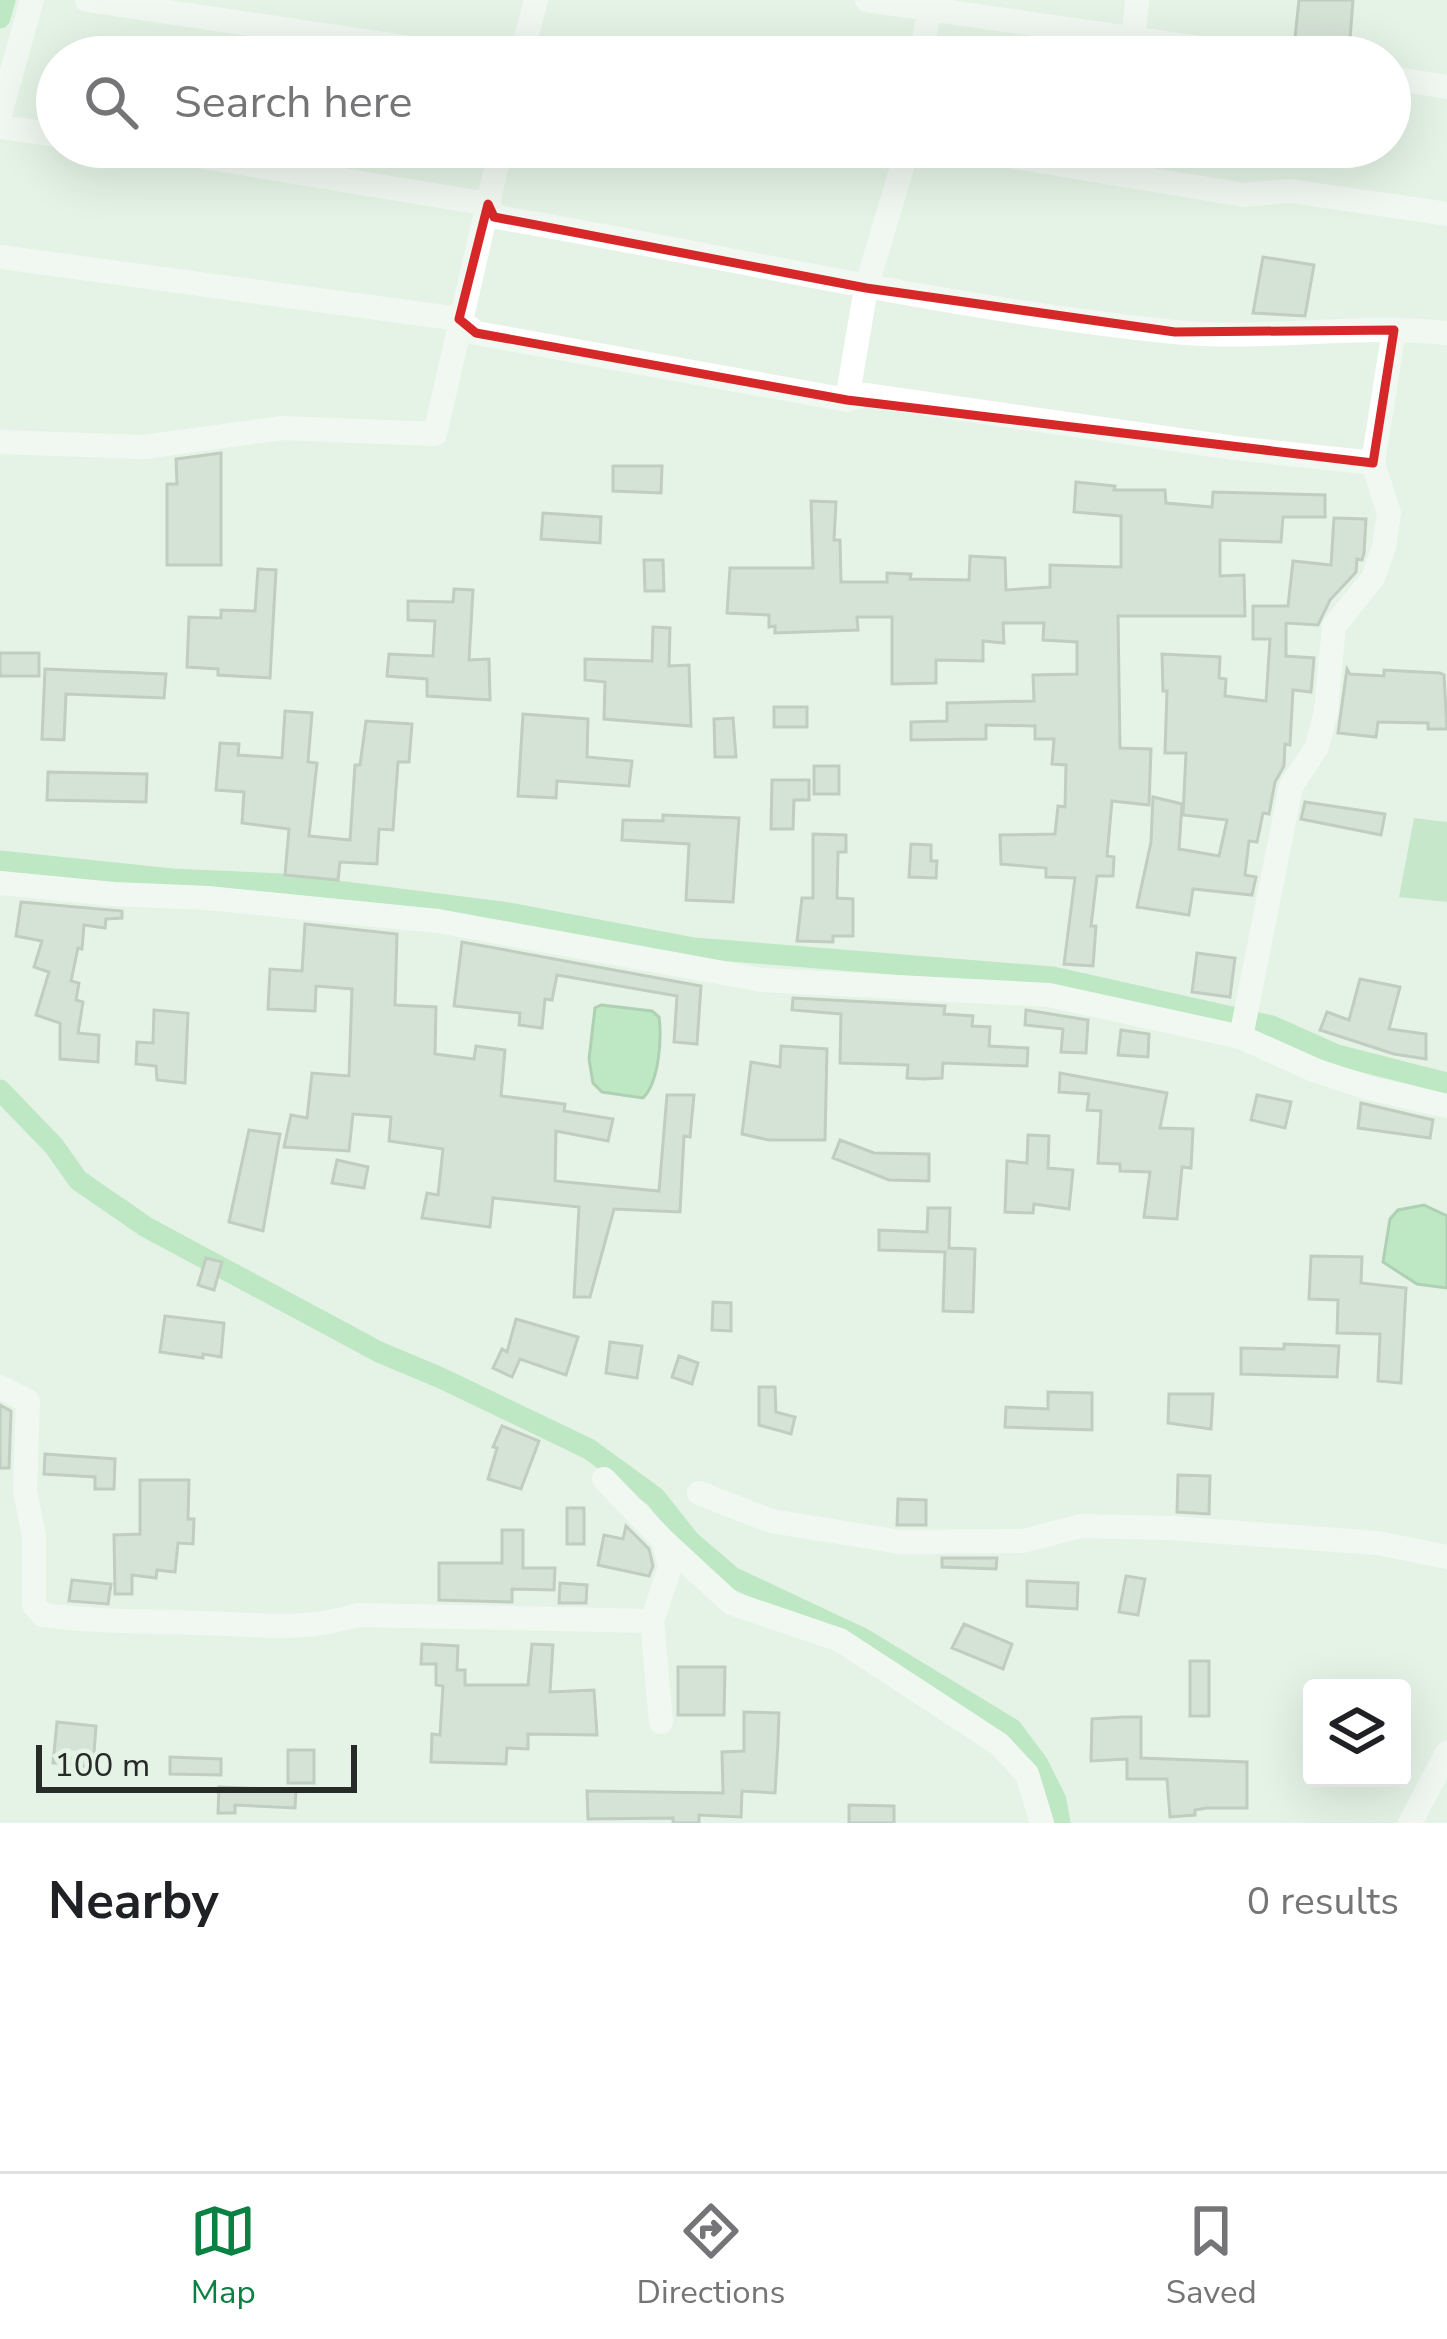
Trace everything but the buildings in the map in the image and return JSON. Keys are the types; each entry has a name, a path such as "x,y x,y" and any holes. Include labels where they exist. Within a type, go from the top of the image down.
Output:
{"street":[{"path":"0,114 32,0"},
{"path":"87,0 330,36"},
{"path":"527,36 536,0"},
{"path":"867,0 930,4 1134,36 1137,0"},
{"path":"925,36 930,4"},
{"path":"1411,81 1447,87"},
{"path":"0,127 36,132"},
{"path":"271,168 488,204"},
{"path":"0,442 144,447 282,428 435,434 496,168"},
{"path":"847,400 866,288 902,168"},
{"path":"1083,168 1245,194 1290,190 1447,214"},
{"path":"488,204 502,218 699,252 866,288 1175,332 1285,336 1394,329 1447,333"},
{"path":"0,257 460,319 476,333 847,400 865,395 1373,464"},
{"path":"1241,1036 1291,786 1317,747 1326,712 1334,626 1373,578 1384,547 1389,513 1373,464 1394,329"},
{"path":"0,883 438,921 762,980 1049,995 1241,1036 1314,1070 1447,1106"},
{"path":"0,1387 28,1400 25,1490 34,1538 34,1605 43,1615 90,1621 265,1625 327,1625 357,1615 652,1621"},
{"path":"604,1479 731,1603 840,1640 999,1744 1027,1774 1042,1823"},
{"path":"699,1493 771,1521 900,1542 1023,1540 1081,1526 1171,1528 1378,1543 1447,1557"},
{"path":"661,1722 652,1621 670,1568 664,1541"},
{"path":"1410,1823 1447,1753"}],"highlighted area":[{"path":"488,204 494,217 866,288 1175,332 1394,330 1373,463 847,400 476,333 459,319"}],"shaded area":[{"path":"1414,818 1447,822 1447,902 1399,897"},
{"path":"595,1008 652,1011 659,1017 656,1071 643,1098 602,1092 593,1083 589,1059"},
{"path":"1424,1205 1447,1216 1447,1288 1417,1284 1383,1262 1390,1219 1398,1210"}],"waterway":[{"path":"0,18 5,0"},
{"path":"0,861 172,879 282,884 509,913 694,948 1053,977 1272,1026 1337,1055 1447,1083"},
{"path":"0,1090 54,1146 78,1180 146,1227 379,1352 589,1449 655,1497 690,1541 732,1577 862,1638 1012,1729 1038,1764 1056,1800 1060,1823"}]}
